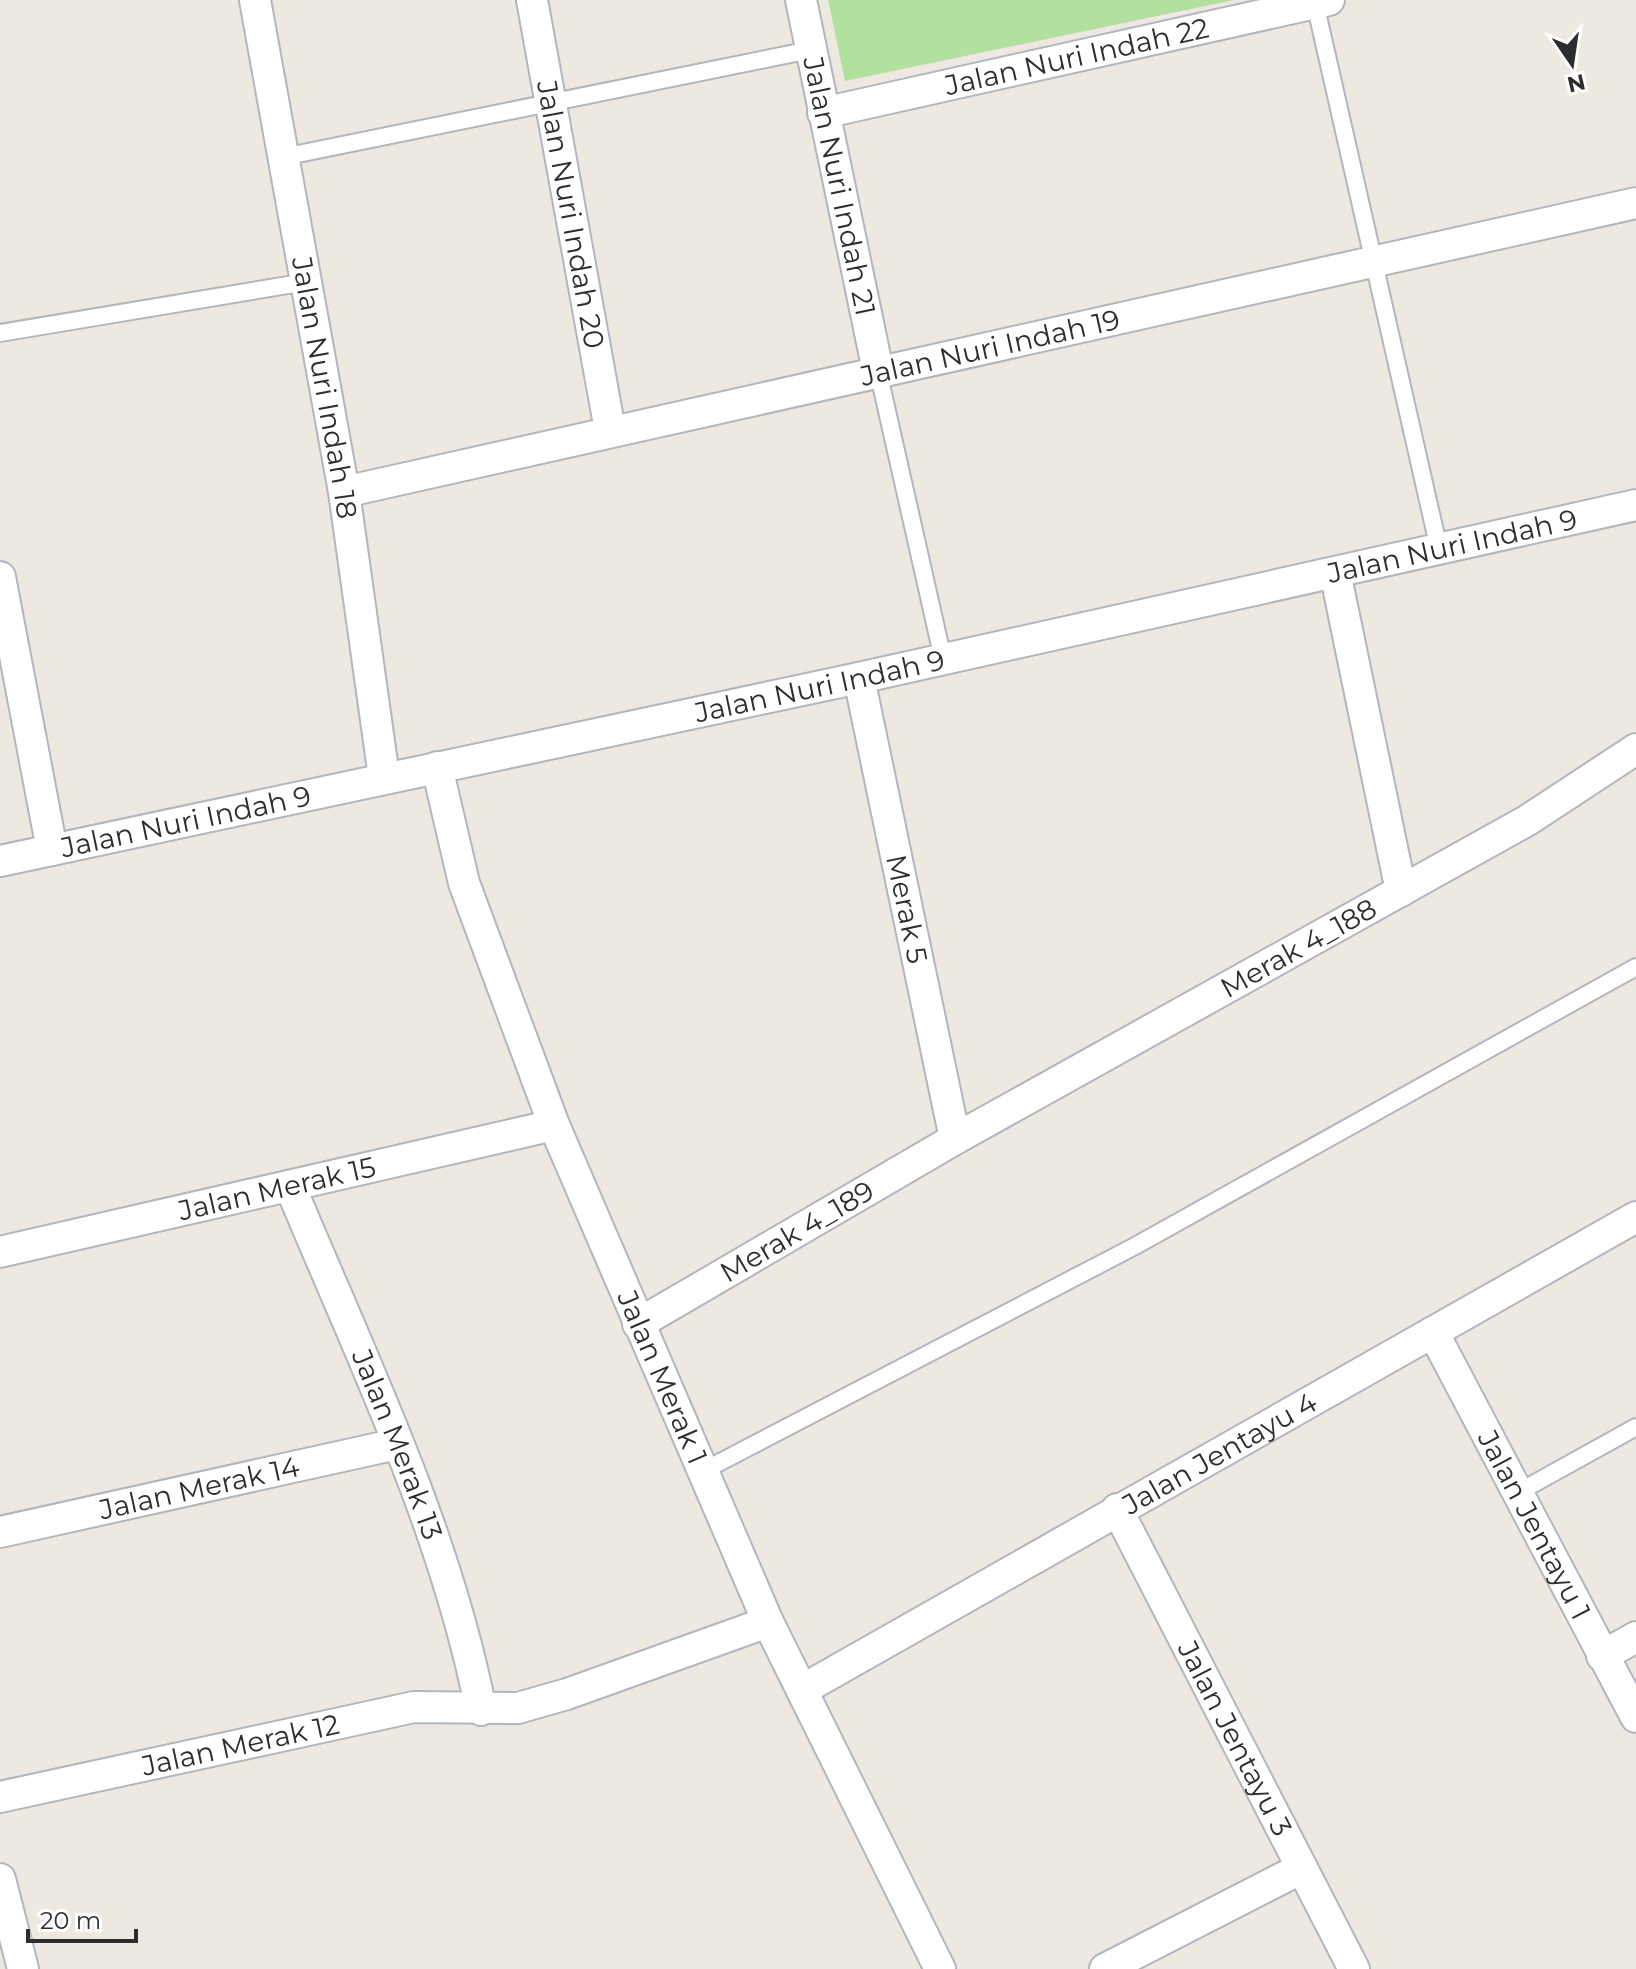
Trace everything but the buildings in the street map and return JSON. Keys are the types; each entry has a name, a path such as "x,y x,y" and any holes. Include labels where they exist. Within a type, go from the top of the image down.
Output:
{"street":[{"name":"Jalan Nuri Indah 18","path":"255,0 344,492 384,777"},
{"name":"Jalan Nuri Indah 20","path":"532,0 610,430"},
{"name":"Jalan Nuri Indah 21","path":"801,0 878,371"},
{"name":"Jalan Nuri Indah 22","path":"823,113 1322,2"},
{"name":"Jalan Nuri Indah 19","path":"344,492 610,430 1636,203"},
{"name":"Jalan Nuri Indah 9","path":"0,861 859,678 1636,505"},
{"path":"1335,572 1401,891"},
{"path":"0,577 52,850"},
{"name":"Merak 5","path":"859,678 955,1139"},
{"name":"Merak 4_188","path":"955,1139 1528,820 1636,749"},
{"name":"Jalan Merak 1","path":"437,767 464,883 554,1125 768,1622 940,1969"},
{"name":"Jalan Merak 15","path":"0,1252 554,1125"},
{"name":"Merak 4_189","path":"638,1324 955,1139"},
{"name":"Jalan Merak 13","path":"290,1186 436,1543 467,1637 481,1710"},
{"name":"Jalan Jentayu 4","path":"802,1690 1636,1217"},
{"name":"Jalan Jentayu 1","path":"1433,1332 1636,1717"},
{"name":"Jalan Merak 14","path":"0,1532 397,1444"},
{"name":"Jalan Jentayu 3","path":"1117,1509 1354,1969"},
{"name":"Jalan Merak 12","path":"0,1797 414,1707 518,1708 567,1694 768,1622"},
{"path":"1602,1656 1636,1637"},
{"path":"1105,1969 1302,1868"},
{"path":"0,1879 23,1969"}],"lane":[{"path":"1322,2 1374,261 1439,549"},
{"path":"283,157 810,50"},
{"path":"0,333 306,282"},
{"path":"878,371 943,659"},
{"path":"703,1471 1135,1246 1636,967"},
{"path":"1517,1493 1636,1427"}],"green space":[{"path":"828,0 1234,0 845,81"}]}
